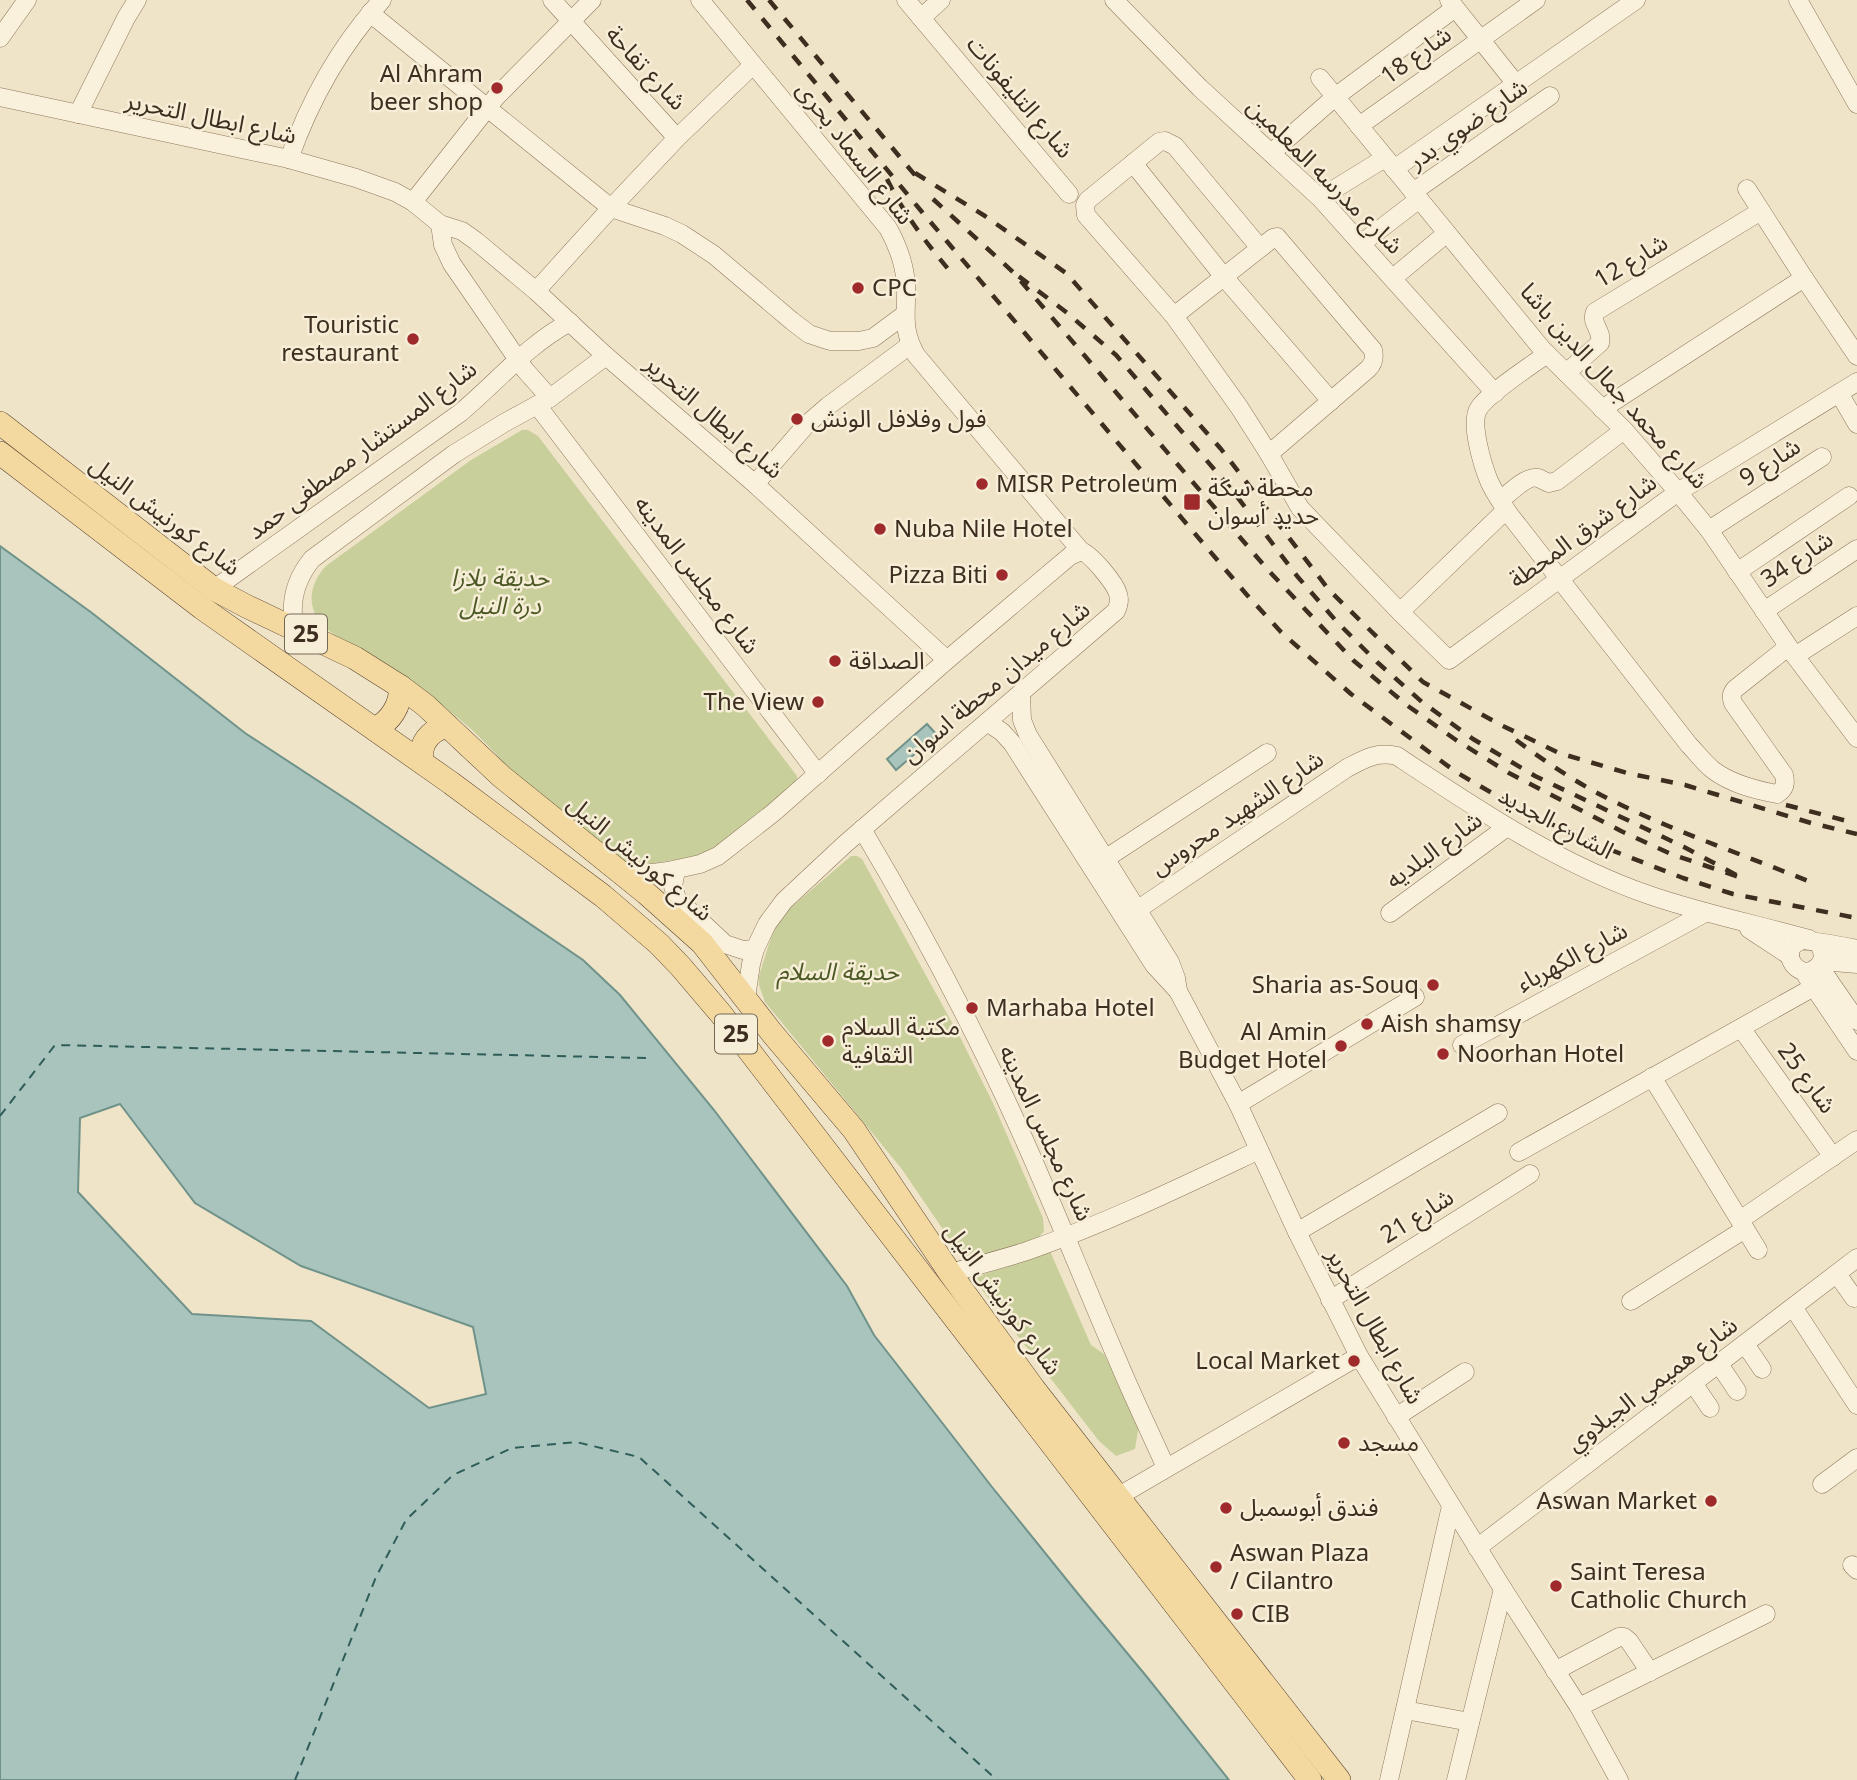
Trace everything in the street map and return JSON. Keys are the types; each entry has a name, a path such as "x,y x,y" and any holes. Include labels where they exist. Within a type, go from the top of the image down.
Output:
{"main road":[{"name":"شارع كورنيش النيل","path":"0,423 214,589 355,658 401,687 533,804 621,872 702,943 772,1033 869,1149 950,1273 1034,1389 1339,1780"},
{"name":"شارع كورنيش النيل","path":"0,453 202,608 422,762 603,896 659,944 708,998 816,1136 1310,1780"},
{"path":"375,729 383,725 394,712 401,695 401,687"},
{"path":"422,762 424,742 433,731 447,726"},
{"path":"816,1136 827,1141 836,1136 837,1132 837,1126 823,1103 823,1092"}],"street":[{"path":"0,38 27,0"},
{"name":"شارع تفاحة","path":"552,0 677,138"},
{"path":"413,202 487,108 592,0"},
{"name":"شارع السماد بحرى","path":"700,0 888,228 904,270 904,315 910,345 1081,551"},
{"name":"شارع التليفونات","path":"906,0 1069,194"},
{"path":"921,18 941,0"},
{"name":"شارع مدرسه المعلمين","path":"1114,0 1200,88 1320,198 1495,393"},
{"name":"شارع 18","path":"1359,126 1536,0"},
{"path":"1320,198 1390,163 1516,84 1636,0"},
{"path":"1798,0 1857,104"},
{"path":"78,114 132,2"},
{"path":"1271,153 1452,2 1516,84"},
{"path":"289,159 305,117 331,67 349,39 376,6 487,108 611,208 682,234 715,256 809,334 830,341 859,341 873,338 904,315"},
{"path":"536,291 677,138 753,65"},
{"name":"شارع محمد جمال الدين باشا","path":"1320,78 1547,354 1624,430 1709,530 1791,652 1850,714 1857,738"},
{"name":"شارع ضوي بدر","path":"1362,243 1416,196 1550,96"},
{"name":"شارع ابطال التحرير","path":"0,97 289,159 376,184 413,202 440,225 470,236 536,291 606,356 755,484 947,660"},
{"path":"1267,243 1175,146 1165,141 1159,142 1132,163 1088,200 1084,209 1086,215 1174,316 1239,407 1307,518 1401,612 1525,481 1533,477 1549,483 1557,481 1624,430"},
{"path":"1132,163 1224,277 1331,401"},
{"path":"1747,190 1857,356"},
{"name":"شارع 12","path":"1566,373 1600,342 1601,333 1594,324 1595,312 1761,211"},
{"path":"440,225 447,255 533,380 544,402"},
{"path":"1393,278 1447,233"},
{"path":"1174,316 1267,243 1279,239 1373,350 1373,364 1269,454"},
{"path":"1602,409 1804,278"},
{"name":"شارع المستشار مصطفى حمد","path":"214,589 460,413 518,359 550,333 570,322"},
{"path":"755,484 806,425 910,345"},
{"path":"1547,354 1480,405 1476,411 1474,427 1489,482 1503,505 1560,579 1689,745 1708,765 1728,779 1758,790 1777,794 1783,790 1786,783 1784,775 1733,703 1732,693 1791,652 1857,617"},
{"path":"295,629 294,595 300,576 312,559 454,454 504,422 544,402 606,356"},
{"name":"شارع شرق المحطة","path":"1401,612 1448,660 1678,492 1857,382"},
{"path":"1839,393 1857,424"},
{"name":"شارع مجلس المدينه","path":"544,402 818,774"},
{"name":"شارع 9","path":"1709,530 1822,457"},
{"path":"1737,572 1849,496"},
{"name":"شارع 34","path":"1764,611 1857,549"},
{"name":"شارع ميدان محطة اسوان","path":"621,872 653,873 676,870 718,856 751,831 1073,554 1081,551 1091,556 1117,590 1119,604 1111,616 862,829 784,901 767,924 755,949 746,998"},
{"name":"شارع ابطال التحرير","path":"1021,693 1022,720 1028,735 1170,962 1178,991 1238,1104 1297,1232 1359,1356 1578,1707 1619,1780"},
{"name":"شارع ابطال التحرير","path":"987,722 1012,743 1154,965 1178,991"},
{"path":"1105,859 1267,753"},
{"name":"الشارع الجديد","path":"1366,758 1381,754 1396,756 1455,796 1552,852 1648,895 1734,921 1765,927 1816,964"},
{"name":"شارع الشهيد محروس","path":"1137,910 1347,768 1366,758"},
{"name":"شارع البلديه","path":"1390,913 1507,827"},
{"name":"شارع مجلس المدينه","path":"862,829 896,887 972,1031 1017,1123 1118,1361 1167,1468"},
{"path":"676,870 673,886 677,899 725,944 743,950 755,949"},
{"name":"شارع الكهرباء","path":"1462,1045 1706,913"},
{"name":"الشارع الجديد","path":"1734,921 1790,956 1794,966 1857,964"},
{"path":"1790,956 1796,943 1802,940 1857,1051"},
{"name":"الشارع الجديد","path":"1816,964 1857,948"},
{"path":"1816,964 1857,1021"},
{"path":"1519,1152 1741,1028 1816,964"},
{"path":"1238,1104 1415,997"},
{"name":"شارع 25","path":"1741,1028 1833,1157"},
{"path":"1652,1077 1758,1250"},
{"path":"1297,1232 1498,1113"},
{"path":"1631,1301 1742,1225 1857,1140"},
{"path":"950,1273 1067,1236 1156,1199 1259,1150"},
{"name":"شارع 21","path":"1330,1300 1530,1174"},
{"name":"شارع هميمي الجبلاوي","path":"1477,1548 1857,1258"},
{"path":"1837,1274 1854,1297"},
{"path":"1793,1307 1857,1405"},
{"path":"1745,1344 1762,1369"},
{"path":"1119,1496 1359,1356"},
{"path":"1719,1364 1737,1391"},
{"path":"1396,1417 1465,1373"},
{"path":"1693,1383 1710,1408"},
{"path":"1822,1484 1857,1458"},
{"path":"1389,1780 1451,1506"},
{"path":"1456,1780 1503,1589"},
{"path":"1578,1707 1766,1614"},
{"path":"1555,1671 1619,1636 1629,1641 1650,1672"},
{"path":"1405,1710 1470,1722"}],"green space":[{"name":"حديقة بلازا درة النيل","path":"522,430 528,430 538,436 797,776 797,781 729,842 698,856 627,866 523,781 460,720 389,667 331,632 323,626 314,612 312,591 326,566 471,460"},
{"name":"حديقة السلام","path":"851,856 862,859 993,1103 1043,1218 1044,1231 1036,1241 978,1257 967,1256 957,1250 901,1168 765,1002 759,976 772,934 781,916"},
{"path":"1050,1251 1091,1345 1104,1354 1139,1425 1135,1449 1116,1456 1099,1441 973,1278"}],"water":[{"path":"0,546 92,613 245,733 583,960 620,995 714,1110 847,1286 874,1335 992,1487 1229,1780 0,1780","holes":["120,1104 195,1203 301,1266 473,1327 486,1394 429,1408 311,1321 192,1314 78,1192 80,1118"]},
{"path":"927,724 937,735 896,770 887,759"}],"ferry route":[{"path":"0,1116 55,1045 646,1058"},
{"path":"295,1780 376,1577 406,1520 453,1475 512,1448 576,1442 639,1457 997,1780"}],"railway":[{"path":"747,0 922,212 1247,595 1281,632 1351,694 1456,772 1521,810 1588,841 1683,878 1733,894 1857,918"},
{"path":"769,0 919,180"},
{"path":"915,173 985,216 1066,273 1221,449 1329,590 1423,682 1559,753 1627,773 1685,785 1857,834"},
{"path":"887,179 918,230 954,276"},
{"path":"933,199 1013,272 1268,570 1354,661 1408,706 1509,773 1671,854 1742,878 1684,847 1535,776 1473,739 1422,702 1337,622 1297,576 1232,490 1116,355 1066,312 1013,272"},
{"path":"1516,740 1601,795 1677,830 1808,881"},
{"path":"1786,805 1847,821"}],"place":[{"name":"Al Ahram beer shop","path":"497,88"},
{"name":"CPC","path":"858,288"},
{"name":"Touristic restaurant","path":"413,339"},
{"name":"فول وفلافل الونش","path":"797,419"},
{"name":"MISR Petroleum","path":"982,484"},
{"name":"محطة سكة حديد أسوان","path":"1192,502"},
{"name":"Nuba Nile Hotel","path":"880,529"},
{"name":"Pizza Biti","path":"1002,575"},
{"name":"الصداقة","path":"835,661"},
{"name":"The View","path":"818,702"},
{"name":"Sharia as-Souq","path":"1433,985"},
{"name":"Marhaba Hotel","path":"972,1008"},
{"name":"Aish shamsy","path":"1367,1024"},
{"name":"مكتبة السلام الثقافية","path":"828,1041"},
{"name":"Al Amin Budget Hotel","path":"1341,1046"},
{"name":"Noorhan Hotel","path":"1443,1054"},
{"name":"Local Market","path":"1354,1361"},
{"name":"مسجد","path":"1344,1443"},
{"name":"Aswan Market","path":"1711,1501"},
{"name":"فندق أبوسمبل","path":"1226,1508"},
{"name":"Aswan Plaza / Cilantro","path":"1216,1567"},
{"name":"Saint Teresa Catholic Church","path":"1556,1586"},
{"name":"CIB","path":"1237,1614"}]}
